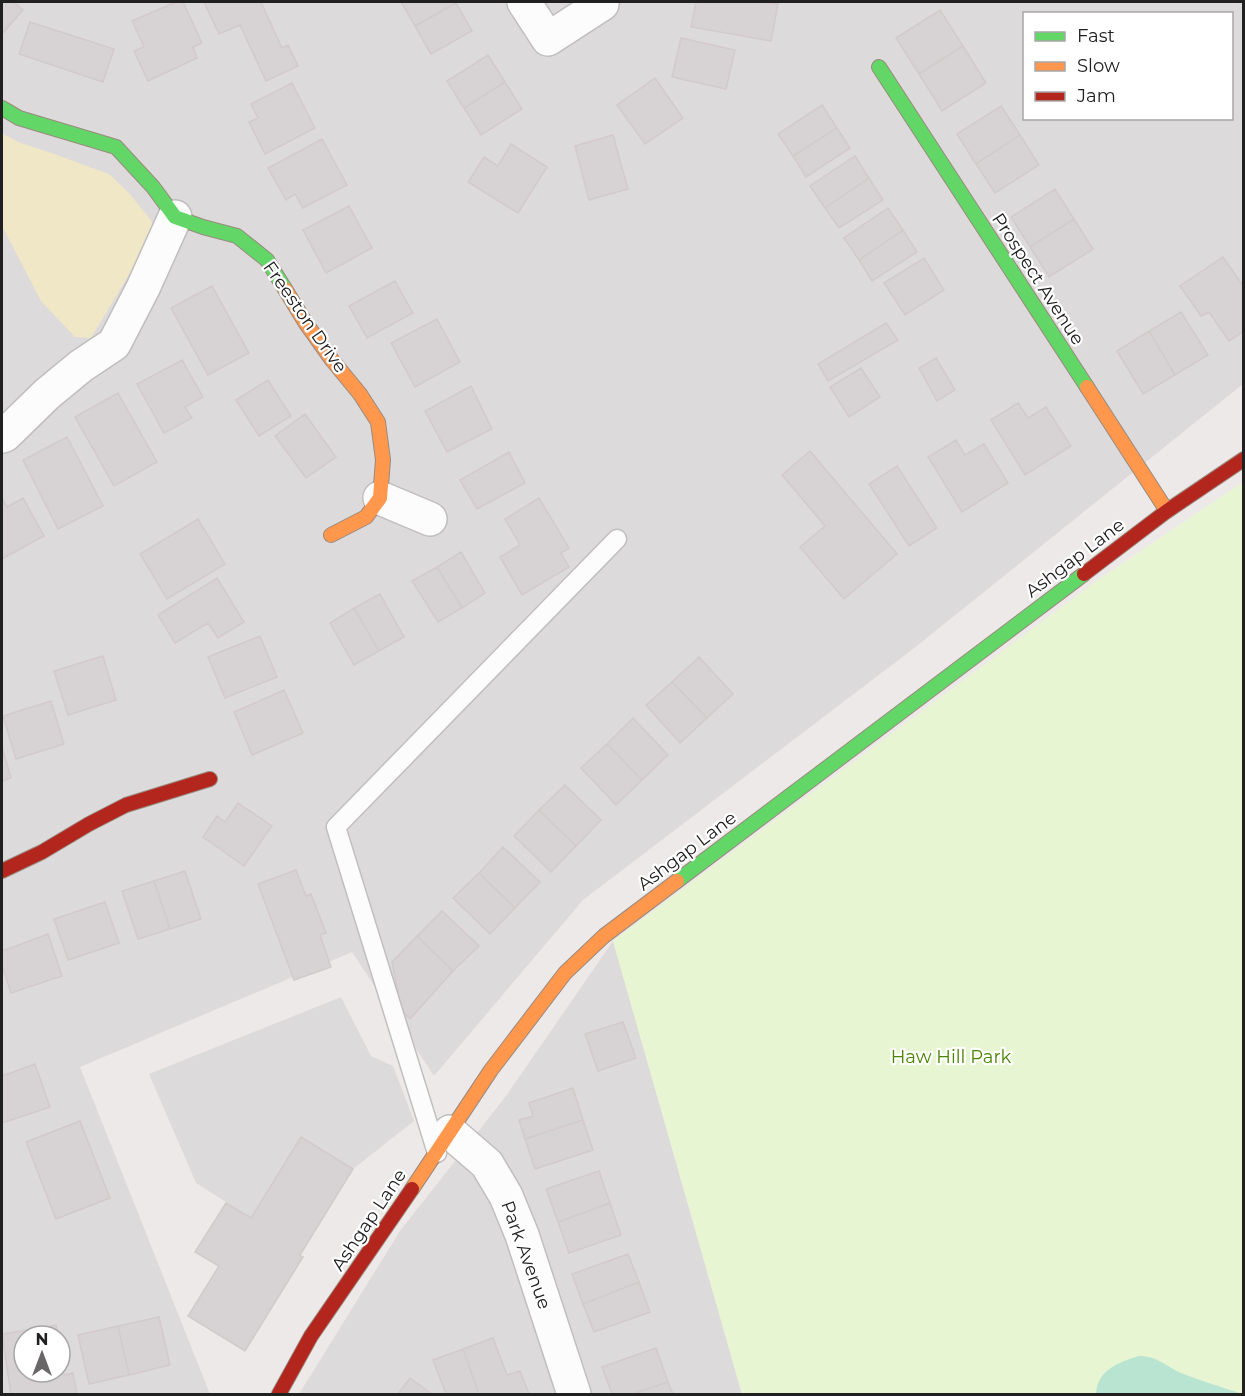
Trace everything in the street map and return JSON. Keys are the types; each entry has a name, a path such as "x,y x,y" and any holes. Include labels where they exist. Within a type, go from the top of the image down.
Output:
{"street":[{"path":"524,2 548,39 602,4"},
{"name":"Prospect Avenue","path":"879,67 1167,511"},
{"path":"2,108 19,118 116,147 153,187 175,217 143,288 114,344 81,366 2,436"},
{"name":"Freeston Drive","path":"175,217 237,237 267,260 305,322 360,394 378,422 383,460 380,498"},
{"name":"Ashgap Lane","path":"279,1395 311,1336 491,1070 565,973 604,936 1167,511 1244,459"},
{"path":"331,535 366,517 380,498 429,519"},
{"path":"2,871 42,852 126,805 210,779"},
{"name":"Park Avenue","path":"443,1142 487,1164 506,1196 522,1235 574,1395"}],"lane":[{"path":"443,1142 336,827 617,539"}],"shaded area":[{"path":"2,2 1243,2 1243,384 913,649 583,900 434,1076 352,952 80,1067 210,1394 2,1394"},
{"path":"2,133 18,142 109,174 129,193 157,228 91,338 75,337 41,301 2,226"},
{"path":"613,941 742,1394 299,1394 400,1231 506,1096"},
{"path":"341,997 371,1056 393,1066 414,1121 353,1169 301,1137 251,1218 196,1183 149,1074"},
{"path":"1139,1356 1156,1359 1187,1375 1243,1394 1096,1394 1100,1379 1110,1368"}],"green space":[{"name":"Haw Hill Park","path":"1243,482 1243,1394 742,1394 613,941 1098,580"}],"building":[{"path":"2,2 14,2 23,10 2,34"},
{"path":"176,2 183,2 202,43 193,47 197,58 148,81 134,51 144,47 132,21"},
{"path":"204,2 261,2 282,48 288,45 298,66 266,81 240,25 219,34"},
{"path":"401,2 455,2 456,3 415,26"},
{"path":"696,2 778,4 771,41 691,27"},
{"path":"456,3 472,31 431,54 415,26"},
{"path":"940,10 963,46 919,74 896,38"},
{"path":"30,22 114,49 103,82 19,54"},
{"path":"681,38 735,50 726,89 672,77"},
{"path":"963,46 986,83 942,111 919,74"},
{"path":"488,55 505,82 464,108 447,81"},
{"path":"655,78 683,118 645,144 617,105"},
{"path":"505,82 522,109 481,135 464,108"},
{"path":"292,83 315,128 265,154 249,122 258,118 251,104"},
{"path":"822,105 837,128 793,156 778,134"},
{"path":"1001,106 1020,135 976,164 957,134"},
{"path":"837,128 850,148 806,177 793,156"},
{"path":"613,135 628,189 589,200 575,146"},
{"path":"1020,135 1039,165 995,193 976,164"},
{"path":"322,139 347,185 303,208 295,194 286,200 268,168"},
{"path":"511,144 547,167 518,213 468,182 484,157 498,166"},
{"path":"855,156 869,178 825,208 810,186"},
{"path":"869,178 883,200 839,228 825,208"},
{"path":"1055,189 1074,219 1030,247 1011,217"},
{"path":"349,206 372,248 326,273 303,230"},
{"path":"888,208 903,230 859,260 844,238"},
{"path":"1074,219 1093,249 1049,277 1030,247"},
{"path":"903,230 917,252 872,281 859,260"},
{"path":"1223,257 1244,287 1244,331 1229,341 1209,312 1201,316 1180,286"},
{"path":"924,258 944,290 905,315 884,283"},
{"path":"395,281 413,313 367,338 349,306"},
{"path":"212,286 249,353 208,375 171,308"},
{"path":"1181,312 1208,355 1175,375 1149,331"},
{"path":"437,319 460,362 415,387 391,343"},
{"path":"886,323 898,340 828,381 818,364"},
{"path":"1149,331 1175,375 1143,394 1117,351"},
{"path":"936,358 955,390 937,401 919,368"},
{"path":"182,360 203,397 185,407 192,418 164,433 137,384"},
{"path":"861,368 880,397 849,417 830,387"},
{"path":"268,380 291,416 259,436 236,400"},
{"path":"471,386 492,429 447,452 425,411"},
{"path":"118,393 157,462 114,486 75,417"},
{"path":"1018,403 1028,418 1046,407 1071,446 1025,475 991,420"},
{"path":"305,414 336,457 306,478 275,436"},
{"path":"67,437 103,506 58,529 23,460"},
{"path":"956,440 965,455 984,444 1008,483 962,512 928,457"},
{"path":"810,451 897,554 844,599 800,547 825,526 782,475"},
{"path":"509,452 525,483 477,509 460,480"},
{"path":"897,466 937,528 909,546 869,484"},
{"path":"2,498 7,507 23,498 44,536 2,559"},
{"path":"539,498 569,548 561,553 569,567 522,595 500,557 520,545 505,519"},
{"path":"198,519 225,564 167,599 140,554"},
{"path":"461,552 485,593 462,608 437,567"},
{"path":"437,567 462,608 438,622 412,581"},
{"path":"217,578 244,622 218,638 208,623 175,643 158,615"},
{"path":"380,594 404,637 379,651 354,608"},
{"path":"354,608 379,651 354,665 330,623"},
{"path":"260,636 277,677 225,698 208,657"},
{"path":"103,656 116,700 68,715 54,671"},
{"path":"699,657 733,694 707,718 672,682"},
{"path":"672,682 707,718 680,743 646,705"},
{"path":"284,690 303,733 252,755 234,712"},
{"path":"51,701 64,744 16,759 3,716"},
{"path":"633,718 668,755 642,780 607,744"},
{"path":"607,744 642,780 616,805 581,768"},
{"path":"2,747 11,778 2,781"},
{"path":"565,785 601,820 576,846 539,810"},
{"path":"238,803 272,826 244,866 203,837 217,816 225,822"},
{"path":"539,810 576,846 551,872 514,836"},
{"path":"503,847 540,882 515,908 479,873"},
{"path":"296,870 306,896 311,894 326,933 320,935 331,967 294,980 258,884"},
{"path":"185,871 201,919 170,929 154,881"},
{"path":"479,873 515,908 490,934 453,898"},
{"path":"154,881 170,929 138,939 122,891"},
{"path":"105,902 119,943 68,960 54,919"},
{"path":"442,911 479,946 453,971 417,936"},
{"path":"48,934 62,976 11,993 2,965 2,951"},
{"path":"417,936 453,971 410,1019 401,1009 392,962"},
{"path":"623,1022 636,1058 598,1071 585,1034"},
{"path":"35,1064 50,1107 2,1123 2,1076"},
{"path":"573,1088 583,1120 525,1139 519,1120 533,1116 529,1103"},
{"path":"583,1120 593,1150 535,1169 525,1139"},
{"path":"80,1121 110,1198 56,1219 26,1142"},
{"path":"301,1137 353,1169 300,1255 303,1257 245,1351 188,1316 219,1266 195,1252 226,1203 251,1218"},
{"path":"599,1171 610,1203 558,1222 546,1189"},
{"path":"610,1203 621,1235 569,1253 558,1222"},
{"path":"628,1254 639,1282 583,1304 572,1274"},
{"path":"639,1282 650,1312 594,1332 583,1304"},
{"path":"159,1317 170,1365 129,1375 118,1326"},
{"path":"118,1326 129,1375 89,1384 78,1335"},
{"path":"12,1332 12,1384 72,1384 73,1373 77,1394 11,1394 2,1334"},
{"path":"493,1338 507,1375 520,1371 529,1394 479,1394 463,1349"},
{"path":"656,1348 668,1382 633,1394 612,1394 602,1367"},
{"path":"463,1349 479,1394 446,1394 433,1360"},
{"path":"410,1378 432,1394 398,1394"},
{"path":"668,1382 673,1394 633,1394"}],"traffic: fast":[{"path":"879,67 1087,387"},
{"path":"2,108 19,118 116,147 153,187 175,217 237,236 267,260 285,289"},
{"path":"677,881 1084,574"}],"traffic: slow":[{"path":"285,289 305,322 360,394 378,422 383,460 380,498 366,517 331,535"},
{"path":"1087,387 1167,511"},
{"path":"412,1189 491,1070 565,973 604,936 677,881"}],"traffic: jam":[{"path":"1084,574 1167,511 1244,459"},
{"path":"2,871 42,852 126,805 210,779"},
{"path":"279,1394 311,1336 412,1189"}]}
